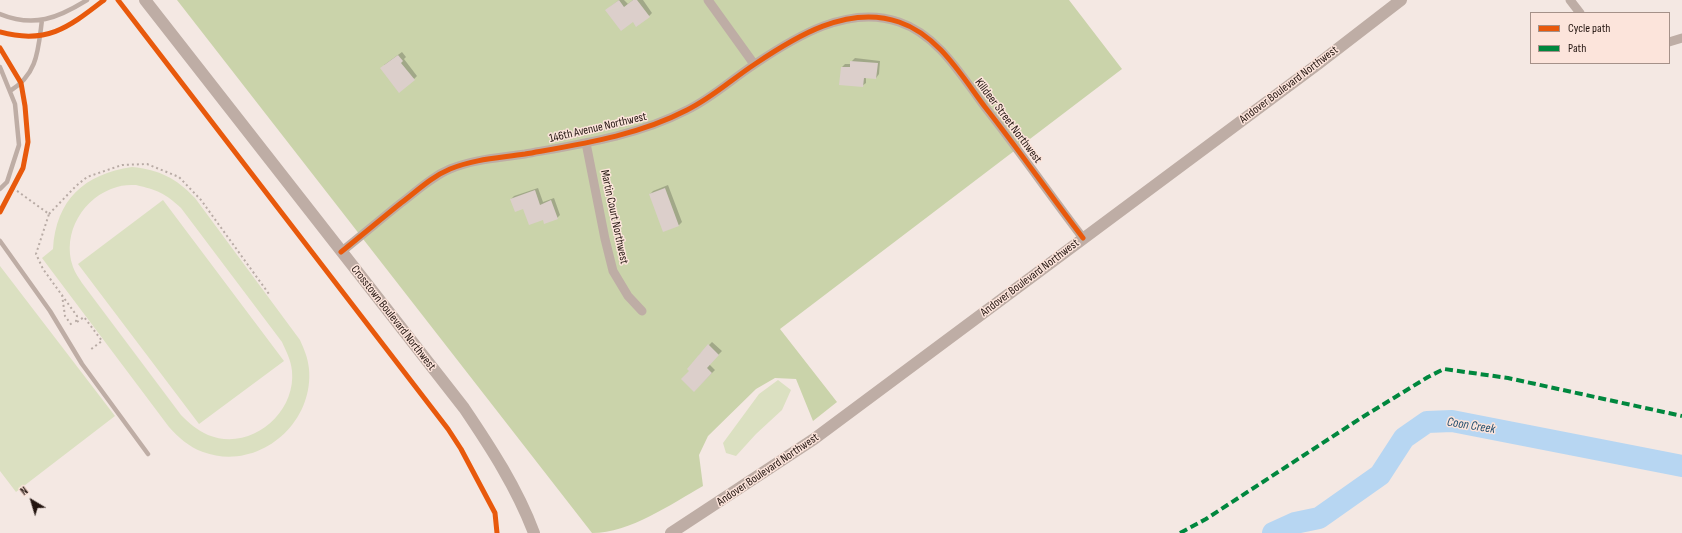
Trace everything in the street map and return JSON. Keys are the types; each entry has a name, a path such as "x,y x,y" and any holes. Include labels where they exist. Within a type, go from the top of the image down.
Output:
{"street":[{"name":"Crosstown Boulevard Northwest","path":"146,0 464,408 488,444 513,487 534,533"},
{"path":"708,0 754,64"},
{"name":"Andover Boulevard Northwest","path":"671,533 814,440 1318,64 1401,0"},
{"path":"1570,0 1579,12"},
{"name":"146th Avenue Northwest","path":"341,252 430,180 450,169 482,159 586,143 645,129 690,109 754,64 813,30 835,21 853,18 876,18 897,21 908,26"},
{"name":"Killdeer Street Northwest","path":"908,26 925,36 948,58 1006,133 1083,238"},
{"path":"1670,42 1682,38"},
{"name":"Martin Court Northwest","path":"586,143 605,239 613,271 628,296 642,310"}],"lane":[{"path":"0,14 13,19 42,20 62,15 87,0"},
{"path":"10,91 18,86 30,72 38,56 42,20"},
{"path":"0,67 15,104 19,145 7,182 0,189"},
{"path":"0,241 50,312 82,364 148,454"}],"path":[{"path":"90,350 102,342 84,317 76,322 78,316 43,269 36,254 49,214 76,186 87,177 122,165 147,164 179,177 201,200 270,294"},
{"path":"10,193 16,181"},
{"path":"13,188 49,214"},
{"path":"61,294 65,316 73,327"}],"green space":[{"path":"177,0 1069,0 1122,69 780,329 837,402 813,421 796,379 775,378 756,389 708,436 699,455 703,486 664,509 635,523 606,532 592,533"},
{"path":"132,167 151,170 167,176 188,191 195,198 300,340 307,357 309,369 308,389 302,408 292,425 278,439 262,449 243,455 223,456 203,452 188,445 169,427 42,258 53,249 55,232 60,216 67,203 76,192 87,183 100,176","holes":["124,185 136,185 165,195 181,208 282,342 287,352 292,371 291,387 286,402 278,415 267,426 254,434 239,438 224,439 208,435 187,421 82,283 74,269 70,254 70,241 73,229 85,207 105,192"]},
{"path":"163,200 284,361 199,424 78,264"},
{"path":"0,266 115,416 16,492 0,471"},
{"path":"778,380 791,390 782,410 756,434 736,456 726,453 723,443 759,394"}],"building":[{"path":"619,0 624,7 633,0 637,0 650,17 636,27 633,22 621,31 605,10"},
{"path":"398,55 403,61 401,63 415,80 399,93 380,68"},
{"path":"850,61 878,63 876,79 864,78 863,87 839,85 841,67 850,67"},
{"path":"665,188 679,226 663,232 649,194"},
{"path":"535,190 540,205 551,200 558,219 544,224 543,220 529,225 523,209 515,212 510,199"},
{"path":"708,344 719,355 707,368 712,373 694,392 681,379 689,371 687,369"}],"waterway":[{"name":"Coon Creek","path":"1273,533 1295,523 1319,518 1380,475 1404,438 1427,422 1452,421 1682,466"}],"marked path":[{"path":"1180,533 1206,519 1361,418 1428,377 1444,369 1508,378 1682,416"}],"cycle path":[{"path":"0,32 31,36 44,35 68,25 104,0"},
{"path":"118,0 448,429 461,449 495,513 497,533"},
{"path":"341,252 424,184 450,169 477,161 588,143 629,133 668,119 696,105 746,70 805,34 842,20 861,17 880,18 899,22 926,36 937,46 958,69 1083,238"},
{"path":"0,48 21,83 25,106 28,142 23,168 0,212"}]}
